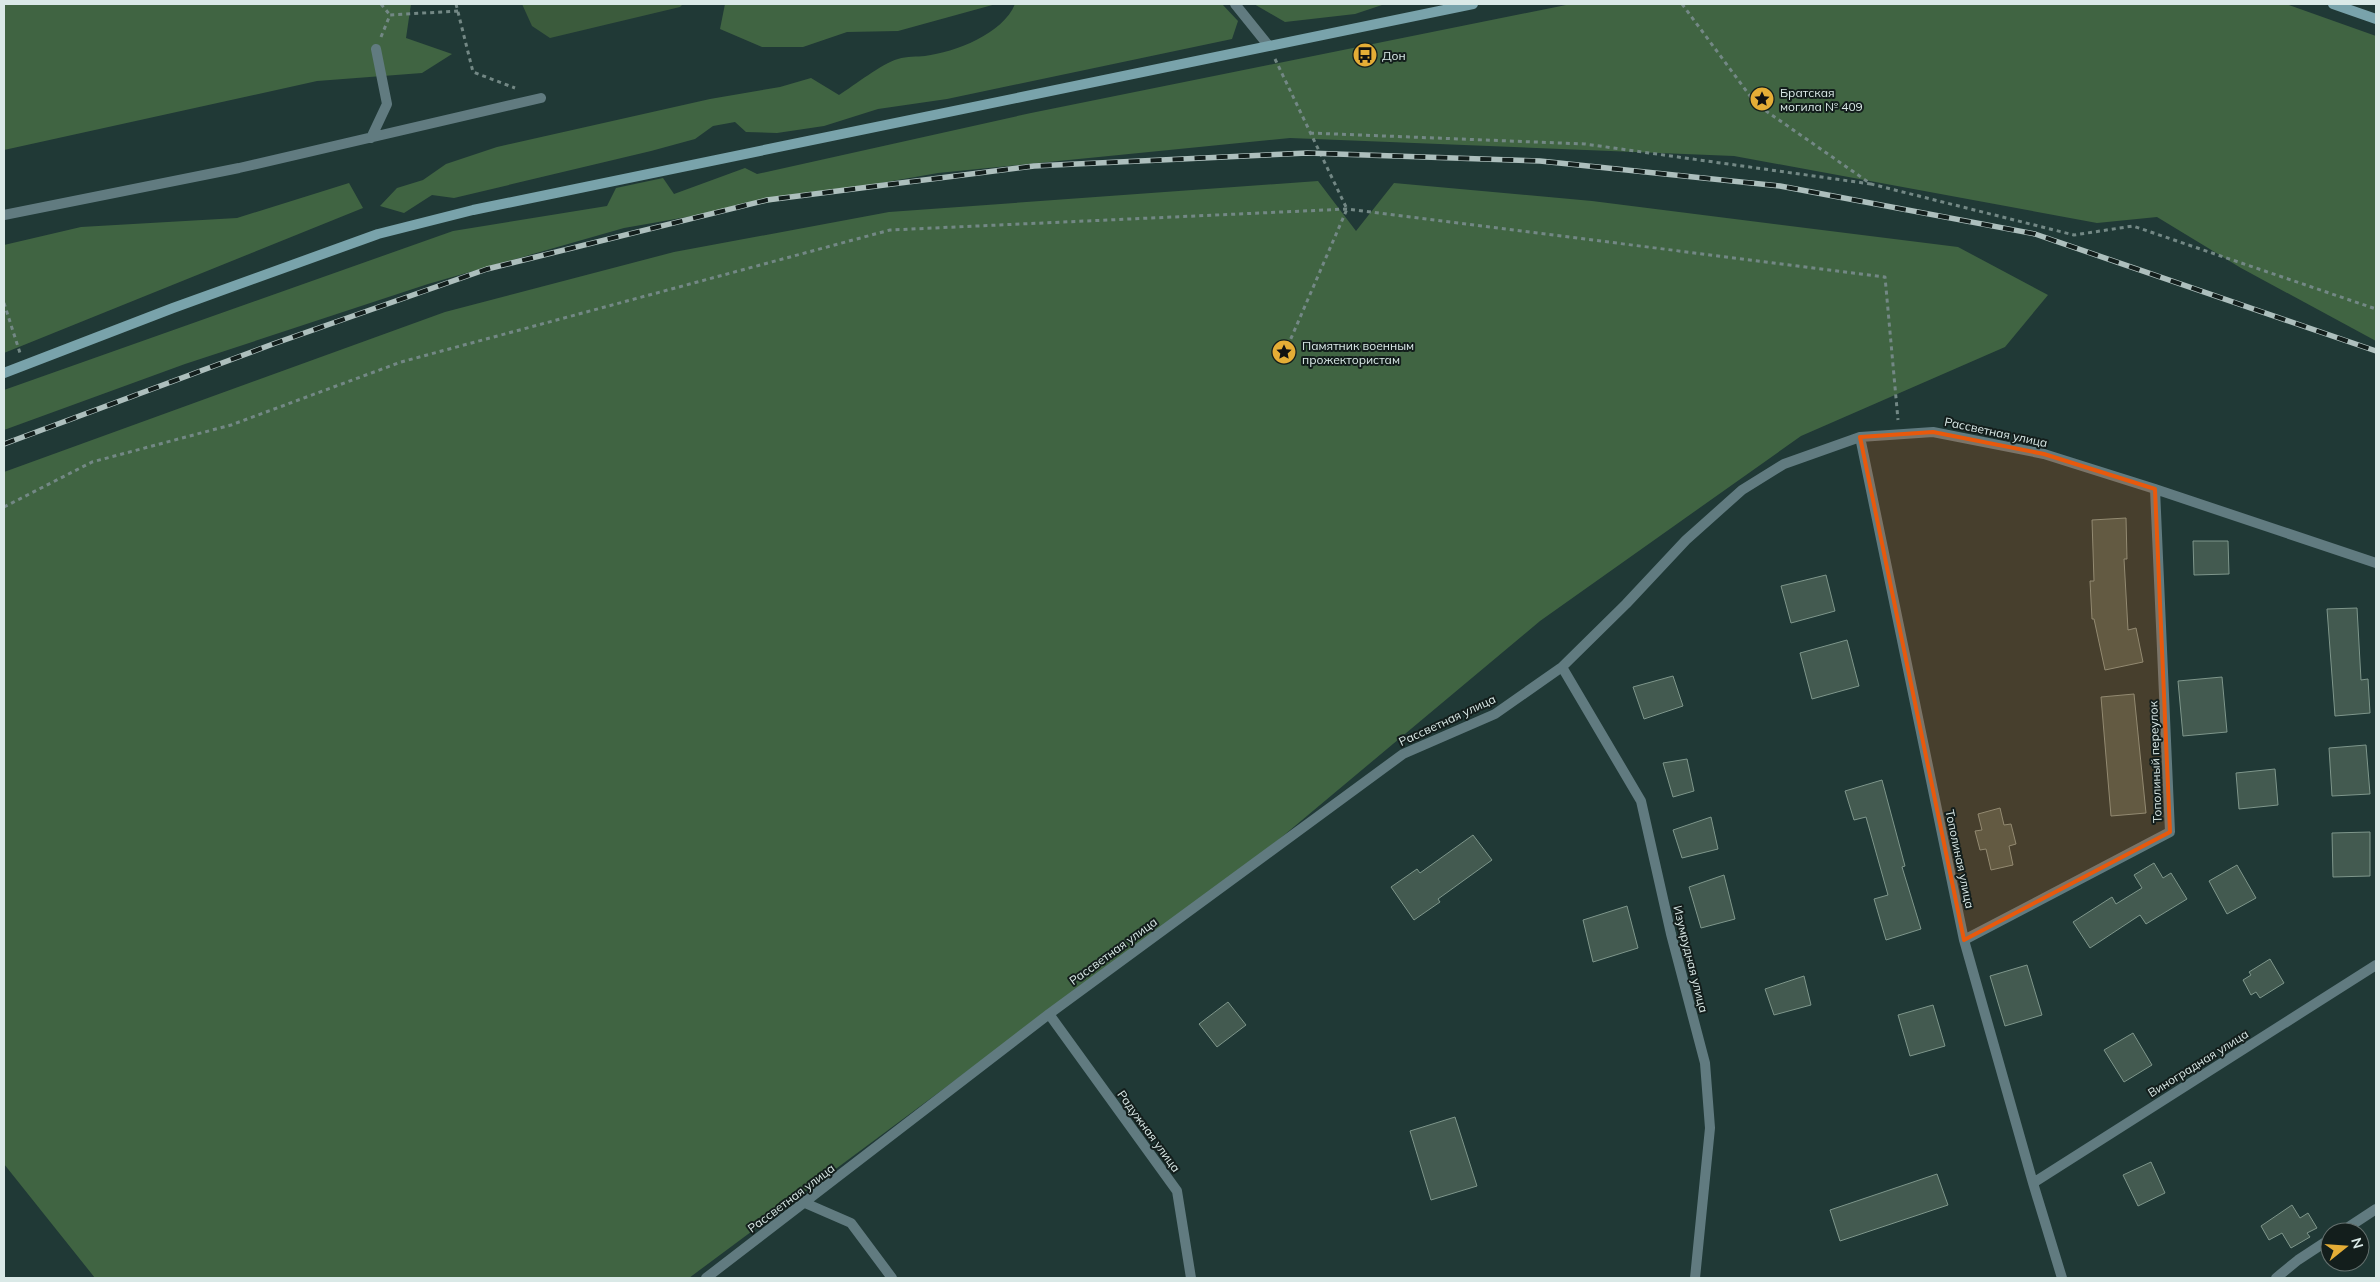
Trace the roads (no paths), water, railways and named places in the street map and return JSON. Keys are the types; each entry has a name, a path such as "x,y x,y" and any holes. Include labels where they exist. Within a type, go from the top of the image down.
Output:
{"street":[{"path":"1235,4 1268,45"},
{"path":"4,373 173,308 378,234 473,210 1473,4"},
{"path":"2333,4 2376,19"},
{"path":"371,138 387,104 376,49"},
{"path":"4,215 239,168 541,98"},
{"name":"Рассветная улица","path":"706,1278 1049,1014 1404,754 1495,714 1562,667 1626,604 1686,540 1742,490 1784,464 1860,438 1933,432 2044,454 2156,489 2376,563"},
{"name":"Тополиная улица","path":"1860,438 1964,940 2062,1278"},
{"name":"Тополиный переулок","path":"1964,940 2170,832 2156,489"},
{"name":"Изумрудная улица","path":"1562,667 1641,801 1671,934 1705,1063 1710,1128 1695,1278"},
{"name":"Виноградная улица","path":"2033,1183 2376,965"},
{"name":"Радужная улица","path":"1049,1014 1177,1191 1191,1278"},
{"path":"805,1203 851,1223 892,1278"},
{"path":"2356,1222 2376,1209"},
{"path":"2276,1278 2320,1246"}],"railway":[{"path":"4,444 273,344 487,269 767,200 1034,166 1307,153 1540,161 1780,186 2035,234 2376,351"}],"place":[{"name":"Дон","path":"1365,55"},
{"name":"Братская могила № 409","path":"1762,99"},
{"name":"Памятник военным прожектористам","path":"1284,352"}]}
